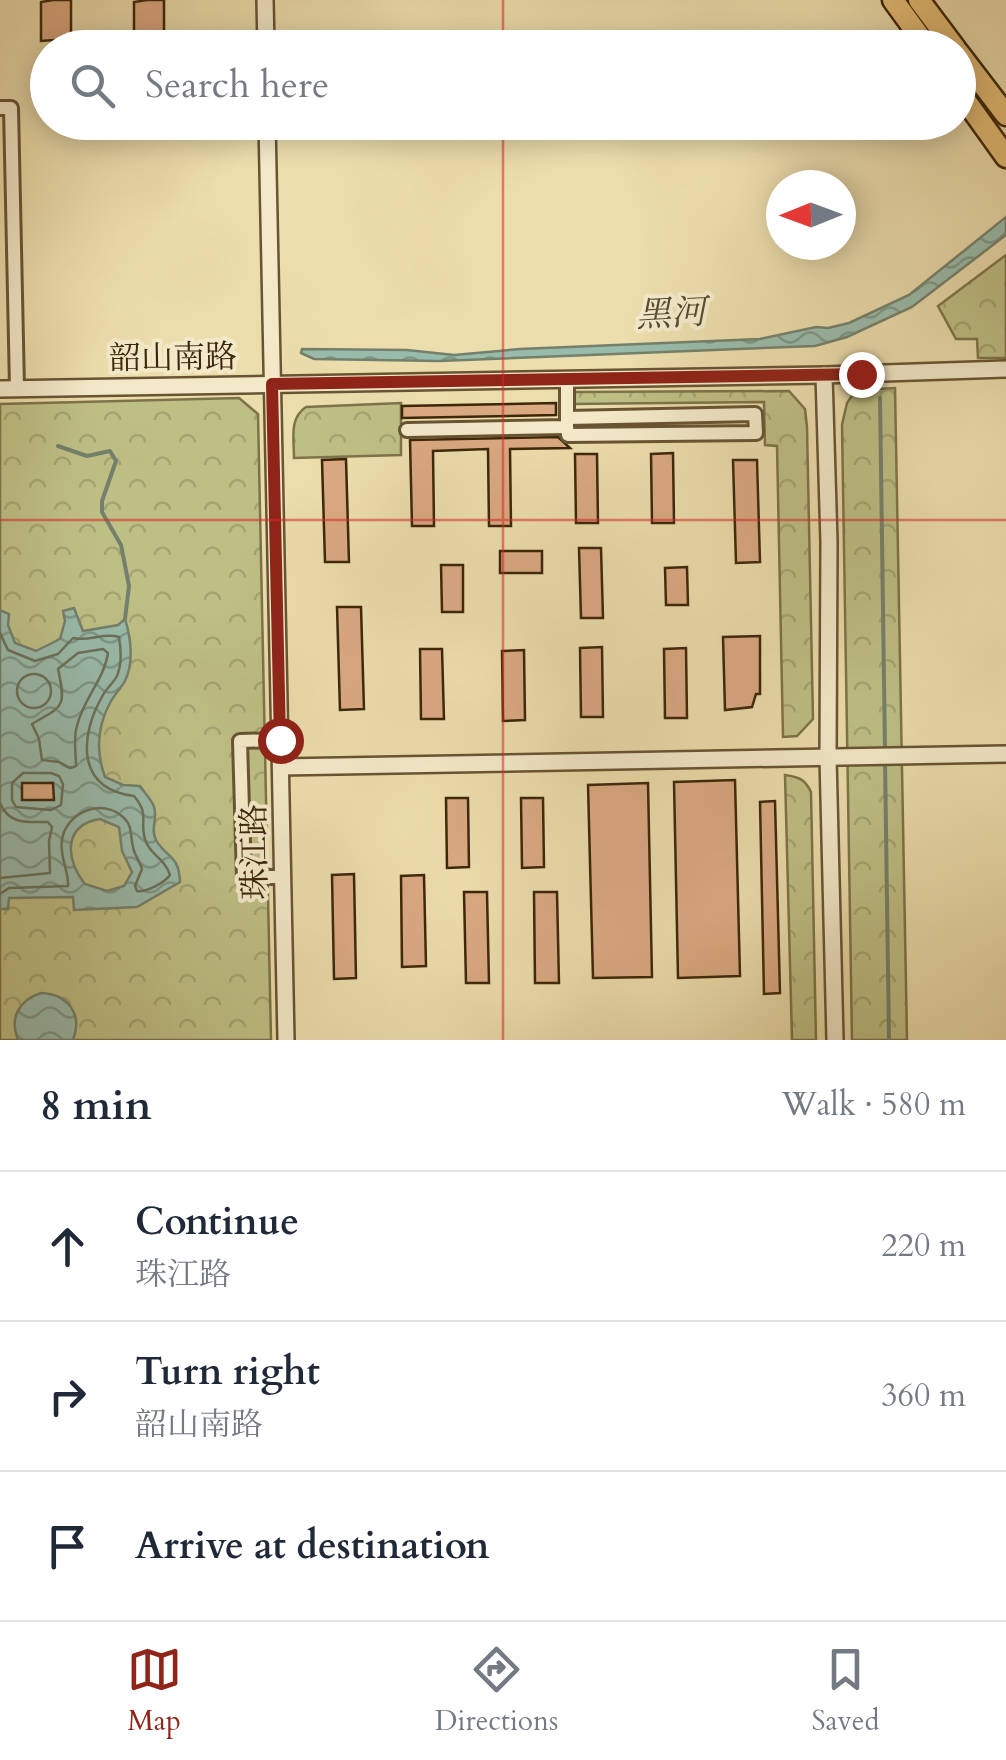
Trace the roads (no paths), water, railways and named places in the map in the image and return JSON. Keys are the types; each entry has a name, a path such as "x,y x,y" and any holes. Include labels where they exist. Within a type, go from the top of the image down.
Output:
{"main road":[{"path":"892,0 914,30"},
{"path":"918,0 941,30"},
{"path":"976,75 1006,114"},
{"path":"976,115 1006,157"}],"street":[{"path":"265,0 266,30"},
{"path":"0,108 11,108 8,388"},
{"name":"珠江路","path":"267,140 286,1040"},
{"name":"韶山南路","path":"8,388 824,375 1006,368"},
{"path":"824,375 835,1040"},
{"path":"406,430 567,423 756,414 756,433 568,435 567,423 567,380"},
{"path":"280,740 240,740 244,878 282,876"},
{"path":"281,766 1006,754"}],"water":[{"path":"1006,217 1006,235 912,307 847,337 815,346 439,361 314,359 301,353 302,349 407,350 454,355 760,339 828,328 849,323 909,295"},
{"path":"74,608 83,631 118,625 125,619 127,626 130,666 103,720 100,757 105,777 123,785 140,786 152,802 154,836 175,861 180,882 137,907 74,910 73,897 9,898 8,909 0,909 0,610 9,614 8,625 15,643 36,651 60,639 65,621 63,611","holes":["100,819 119,827 122,851 132,872 124,886 107,891 85,884 71,854 74,836 88,822"]},
{"path":"41,993 59,997 71,1007 76,1022 73,1040 18,1040 18,1011 27,1000"}],"waterway":[{"path":"880,398 885,750"},
{"path":"58,446 87,456 110,451 116,461 102,512 121,545 129,586 125,619"},
{"path":"885,760 889,1040"}],"water label":[{"name":"黑河","path":"671,314"}]}
